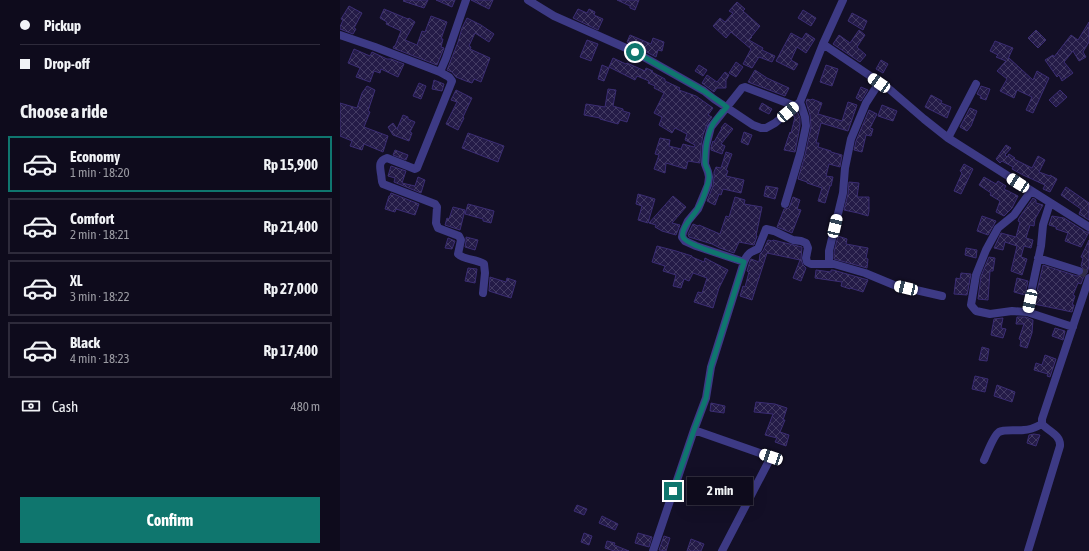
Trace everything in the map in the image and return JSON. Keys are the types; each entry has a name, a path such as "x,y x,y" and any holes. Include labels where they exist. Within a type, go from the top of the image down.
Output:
{"street":[{"path":"440,72 466,0"},
{"path":"528,0 554,16 635,52 704,91 753,125 761,128 766,128 775,123 797,104 843,0"},
{"path":"340,35 440,72 449,77 452,81 417,168 415,169 387,158 384,159 380,163 382,182 383,184 435,204 438,207 436,222 438,228 459,236 461,240 458,254 460,257 479,261 484,264 485,273 483,293"},
{"path":"823,44 888,88 948,138 1089,228"},
{"path":"829,264 829,251 842,193 851,139 866,103 879,83"},
{"path":"948,138 976,84"},
{"path":"744,262 696,246 685,241 682,237 688,221 698,209 708,185 709,177 705,164 706,146 711,127 742,88 745,87 797,104 805,117 806,126 800,154 785,204"},
{"path":"1031,191 1014,215 998,228 986,250 976,275 971,306 976,311 990,314 1012,311 1027,312 1073,326"},
{"path":"1027,312 1043,225 1050,203"},
{"path":"653,551 706,398 711,367 744,262 750,252 758,249 765,231 768,229 793,240 806,243 808,248 806,258 807,262 811,264 834,264 865,273 894,285 942,296"},
{"path":"1038,258 1086,274 1073,326 1042,419 1042,424"},
{"path":"984,460 999,432 1025,430 1042,424"},
{"path":"1028,551 1060,446 1056,436 1042,424"},
{"path":"694,430 771,457 722,551"}],"building":[{"path":"428,0 424,8 403,1"},
{"path":"436,0 455,0 452,7"},
{"path":"471,0 493,0 489,9"},
{"path":"617,0 639,0 635,10"},
{"path":"737,2 745,9 743,11 760,26 749,40 763,48 762,50 775,56 772,62 759,57 752,68 743,64 751,49 731,32 726,38 713,26 720,18 725,22 733,13 729,11"},
{"path":"349,6 362,13 354,28 356,29 353,34 340,29 343,20 341,19"},
{"path":"384,9 408,19 409,18 415,22 405,40 417,45 422,31 425,32 431,16 447,22 441,39 443,39 441,47 444,48 437,65 393,48 401,31 386,24 387,22 380,18"},
{"path":"578,9 587,13 589,9 595,12 594,15 603,19 598,30 573,18"},
{"path":"803,10 816,18 811,26 798,18"},
{"path":"852,13 867,21 863,30 848,21"},
{"path":"467,18 494,34 489,42 475,33 469,46 471,47 470,49 490,58 481,82 474,79 472,83 466,81 456,77 452,72 447,70"},
{"path":"1089,22 1089,42 1083,52 1086,57 1079,61 1073,51 1064,62 1073,73 1062,81 1059,75 1057,77 1045,60 1053,55 1054,57 1071,35 1078,40"},
{"path":"859,30 865,35 857,47 866,55 860,62 833,44 839,35 850,43"},
{"path":"1036,30 1046,40 1038,48 1028,38"},
{"path":"791,33 802,39 806,33 815,39 806,53 797,47 791,60 798,64 794,70 776,61"},
{"path":"630,35 651,44 653,38 664,42 662,51 658,50 656,57 627,42"},
{"path":"587,40 598,44 591,61 580,57"},
{"path":"995,41 1013,48 1008,59 1009,58 1033,80 1037,71 1049,78 1033,113 1026,110 1032,97 1017,90 1014,98 1000,91 1007,79 997,71 1006,61 996,57 998,55 990,51"},
{"path":"354,49 370,56 372,52 387,59 404,64 398,77 381,69 380,73 374,71 370,82 356,77 360,68 348,63"},
{"path":"613,58 645,71 646,68 653,71 652,72 665,79 665,81 680,88 679,90 696,96 713,108 708,115 712,117 707,124 703,135 700,163 688,161 686,169 666,163 665,173 654,169 659,155 655,154 660,138 670,140 669,146 681,149 683,144 694,147 695,145 685,140 687,134 675,128 672,133 659,125 662,117 654,113 664,93 654,88 655,86 648,83 649,81 637,76 635,80 609,67"},
{"path":"881,60 888,64 883,73 876,69"},
{"path":"736,62 743,67 736,77 729,73"},
{"path":"602,65 609,68 604,81 598,79"},
{"path":"699,65 707,70 703,76 695,71"},
{"path":"826,65 838,69 832,86 820,82"},
{"path":"755,70 767,78 789,88 785,96 748,82"},
{"path":"725,72 729,75 726,80 726,88 717,88 714,92 702,83 707,75 717,82"},
{"path":"434,80 444,84 442,91 432,89"},
{"path":"419,83 426,86 421,99 413,96"},
{"path":"367,86 375,90 368,111 370,112 364,127 388,136 383,152 364,144 362,150 350,146 352,141 340,136 340,103 357,108 362,93"},
{"path":"981,86 990,89 986,100 980,98 981,96 977,94"},
{"path":"861,87 868,90 861,101 856,98"},
{"path":"608,89 616,90 613,106 630,113 627,122 620,120 618,124 584,115 586,104 605,107"},
{"path":"456,90 472,98 458,130 446,124 457,102 451,100"},
{"path":"1060,90 1067,97 1056,107 1049,100"},
{"path":"931,95 942,101 941,103 951,107 947,118 925,107"},
{"path":"807,99 812,99 822,103 818,114 842,121 848,102 857,105 848,131 821,123 816,143 819,143 818,147 842,155 840,167 829,164 826,176 833,177 825,203 818,201 822,188 798,179 811,127 810,115 806,102"},
{"path":"762,103 772,109 769,114 759,109"},
{"path":"882,105 897,111 893,121 878,116"},
{"path":"970,108 977,111 971,126 967,131 960,127"},
{"path":"869,110 877,114 870,128 873,129 871,136 866,135 862,152 854,150 856,141"},
{"path":"797,111 800,118 800,126 795,152 784,150 790,132 791,133 795,117 793,116"},
{"path":"403,115 415,122 410,132 412,133 409,141 393,135 388,127 393,123 397,129"},
{"path":"725,123 733,129 721,144 725,146 722,154 711,150 711,147 713,141 714,142"},
{"path":"744,132 752,135 748,145 741,142"},
{"path":"468,133 504,146 498,162 462,148"},
{"path":"1006,145 1011,148 1005,155 1007,157 1009,154 1015,158 1014,159 1032,168 1038,156 1045,160 1039,172 1057,179 1050,192 1043,189 1045,185 1012,169 1013,167 1002,161 1000,163 996,159"},
{"path":"395,150 408,155 406,160 393,155"},
{"path":"726,152 732,154 726,170 728,171 726,176 744,180 741,193 723,189 721,195 719,194 715,205 707,201 713,186 714,172 716,167 721,168"},
{"path":"964,164 973,169 961,194 954,191 962,173 960,171"},
{"path":"391,166 406,171 402,183 415,186 418,177 425,180 421,193 394,182 395,178 388,176"},
{"path":"984,177 996,184 998,181 1006,186 1004,189 1018,196 1012,208 1004,216 996,212 1000,201 990,195 991,193 979,185"},
{"path":"849,182 859,183 857,197 869,197 868,216 844,210"},
{"path":"766,186 778,188 775,199 764,196"},
{"path":"1066,187 1089,203 1089,220 1079,214 1081,209 1061,195"},
{"path":"391,193 419,204 415,215 396,209 395,212 385,209"},
{"path":"638,194 655,199 648,223 638,220 642,206 636,204"},
{"path":"673,196 686,207 672,223 680,225 676,235 662,231 655,227 656,225 649,223"},
{"path":"735,197 745,200 744,204 762,207 754,245 739,242 734,253 689,237 688,234 693,224 720,234 726,216 729,217"},
{"path":"793,197 800,200 797,209 801,210 792,233 777,227 784,209 789,208"},
{"path":"1033,198 1036,200 1036,203 1043,205 1035,219 1034,226 1030,225 1026,238 1033,240 1031,248 1024,246 1021,257 1027,259 1022,275 1011,271 1017,246 1005,242 1003,250 994,248 1001,233 1016,237 1020,222 1018,221 1019,218"},
{"path":"468,204 494,211 491,223 465,214"},
{"path":"453,207 465,210 460,230 445,225 447,218 449,219"},
{"path":"982,216 996,221 988,235 977,231"},
{"path":"1052,216 1064,218 1086,232 1089,232 1081,247 1065,241 1068,233 1049,225"},
{"path":"838,236 847,239 846,244 868,248 866,258 868,259 867,268 834,259"},
{"path":"466,237 478,240 475,250 465,247"},
{"path":"448,238 455,241 452,249 445,248"},
{"path":"768,240 802,247 801,259 806,268 801,281 793,278 800,260 767,253 752,300 740,296 743,286 745,287 749,272 747,271 751,259 759,262 760,254"},
{"path":"1089,240 1089,266 1081,284 1078,283 1073,295 1075,296 1072,305 1074,305 1072,312 1034,304 1043,265 1077,276 1082,275 1084,270 1081,266 1083,258 1081,257"},
{"path":"657,246 692,256 704,262 705,258 728,270 719,288 713,308 694,302 698,292 702,293 707,278 693,273 689,281 684,279 681,288 673,286 676,275 663,271 665,266 652,262"},
{"path":"966,248 977,250 976,258 965,255"},
{"path":"989,257 995,258 993,271 990,271 988,300 978,299 981,276"},
{"path":"468,268 477,269 475,283 465,281"},
{"path":"816,270 831,272 831,270 833,270 868,280 863,292 841,286 842,282 815,278"},
{"path":"961,273 971,274 967,295 954,294 956,278 960,279"},
{"path":"490,277 506,282 507,278 516,281 511,298 489,291"},
{"path":"1017,278 1028,281 1025,295 1014,292"},
{"path":"1017,317 1026,317 1033,320 1032,333 1027,348 1020,346 1021,340 1019,339 1024,324 1016,324"},
{"path":"1003,318 1001,328 1006,329 1003,338 991,335 994,319"},
{"path":"1055,328 1065,331 1063,340 1052,336"},
{"path":"982,347 989,349 987,361 979,360"},
{"path":"1045,355 1056,359 1050,377 1047,376 1048,374 1034,370 1036,363 1042,365"},
{"path":"975,376 988,379 985,392 972,389"},
{"path":"997,385 1015,392 1012,402 994,396"},
{"path":"756,402 775,404 787,408 783,420 785,420 780,432 789,435 786,446 775,442 777,438 765,435 773,414 754,412"},
{"path":"711,403 725,406 724,413 710,411"},
{"path":"1029,435 1040,435 1036,446 1027,443"},
{"path":"577,505 587,509 584,515 574,511"},
{"path":"602,516 618,524 615,530 599,523"},
{"path":"584,533 592,536 589,545 581,542"},
{"path":"638,533 652,537 649,547 635,543"},
{"path":"664,536 670,538 666,551 659,550"},
{"path":"691,539 704,544 701,551 687,551"},
{"path":"607,541 615,543 614,545 629,551 614,551 605,548"}],"tunnel":[{"path":"1079,271 1087,274"}],"route":[{"path":"635,52 704,91 727,107 711,127 706,146 705,164 709,177 708,185 698,209 688,221 682,237 685,241 696,246 744,262 711,367 706,398 673,491"}]}
